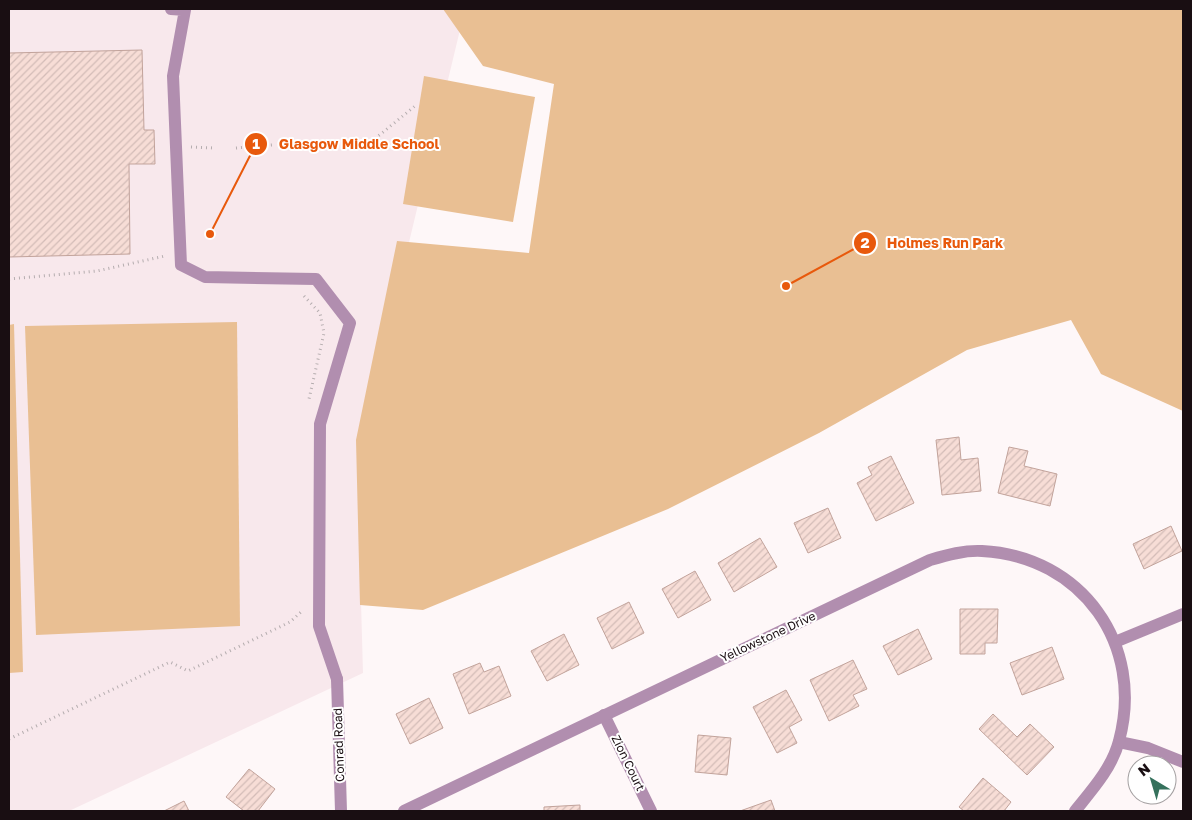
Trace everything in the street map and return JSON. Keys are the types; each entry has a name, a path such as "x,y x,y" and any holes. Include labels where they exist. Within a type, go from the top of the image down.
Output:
{"street":[{"name":"Conrad Road","path":"171,9 185,10 173,76 181,265 205,277 316,279 350,323 320,424 319,626 337,679 341,811"},
{"name":"Yellowstone Drive","path":"404,811 930,560 955,553 981,551 1008,554 1032,561 1059,574 1081,592 1100,614 1115,642 1121,661 1126,689 1125,715 1119,742 1114,756 1100,780 1075,811"},
{"path":"1115,642 1183,614"},
{"name":"Zion Court","path":"604,715 651,811"},
{"path":"1119,742 1148,748 1183,762"}],"path":[{"path":"351,142 371,142 415,106"},
{"path":"296,145 326,144"},
{"path":"236,148 272,145"},
{"path":"185,146 214,148"},
{"path":"9,279 97,271 170,255"},
{"path":"297,293 306,297 320,313 324,333 307,406"},
{"path":"9,738 170,662 188,671 290,622 302,613 305,606"}],"shaded area":[{"path":"9,9 465,9 357,459 363,673 69,811 9,811"},
{"path":"443,9 1183,9 1183,411 1101,374 1071,320 967,350 819,433 668,509 423,610 360,605 356,440 397,241 529,253 554,84 483,66"},
{"path":"424,76 535,97 513,222 403,204"},
{"path":"237,322 240,626 36,635 25,326"},
{"path":"14,324 23,672 9,673 9,325"}],"building":[{"path":"142,50 144,130 154,130 155,164 129,164 130,254 9,257 9,53"},
{"path":"959,437 961,460 978,458 981,491 942,495 936,440"},
{"path":"1009,447 1028,451 1024,466 1057,474 1050,506 998,493"},
{"path":"891,456 914,503 876,521 857,483 872,475 868,467"},
{"path":"828,508 841,538 808,553 794,523"},
{"path":"1171,526 1182,551 1144,569 1133,544"},
{"path":"760,538 777,567 734,592 718,563"},
{"path":"695,571 711,600 678,618 662,589"},
{"path":"629,602 644,633 612,649 597,618"},
{"path":"960,609 998,609 997,643 985,643 985,654 960,654"},
{"path":"918,629 932,659 898,675 883,646"},
{"path":"564,634 579,665 547,681 531,651"},
{"path":"1052,647 1064,679 1022,695 1010,663"},
{"path":"853,660 867,689 853,695 859,706 829,721 810,680"},
{"path":"480,663 484,672 499,666 511,696 469,714 453,674"},
{"path":"786,690 802,720 789,727 797,743 777,753 753,707"},
{"path":"429,698 443,728 410,744 396,714"},
{"path":"993,714 1017,737 1030,724 1054,747 1027,775 979,729"},
{"path":"698,735 731,738 727,775 695,772"},
{"path":"249,769 275,789 258,811 244,811 226,797"},
{"path":"983,778 1011,802 1004,811 964,811 959,807"},
{"path":"771,800 775,811 740,811"},
{"path":"184,801 189,811 164,811"},
{"path":"580,805 580,811 544,811 544,807"}],"place":[{"name":"Glasgow Middle School","path":"210,234"},
{"name":"Holmes Run Park","path":"786,286"}]}
